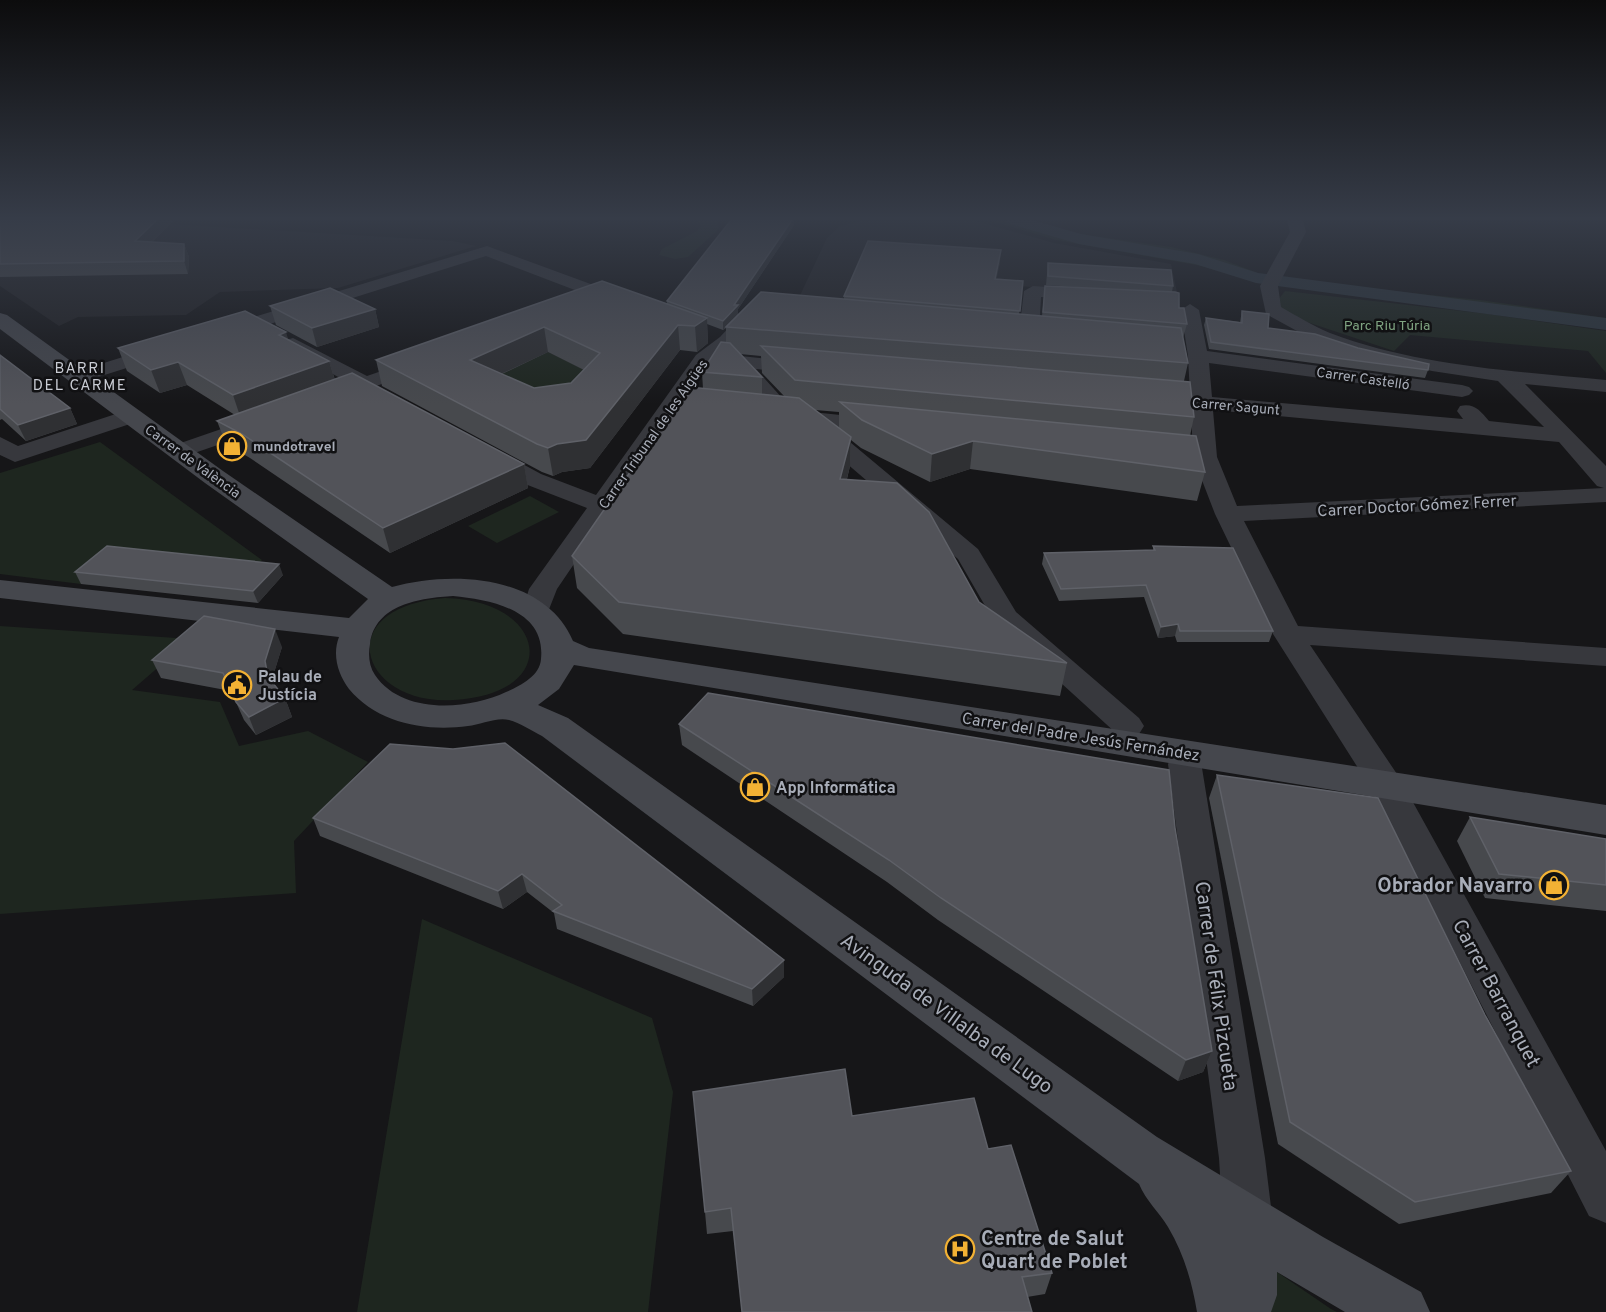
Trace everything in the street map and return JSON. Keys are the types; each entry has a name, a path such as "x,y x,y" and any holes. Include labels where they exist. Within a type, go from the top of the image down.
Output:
{"main road":[{"name":"Carrer de València","path":"0,319 131,416 389,599"},
{"path":"426,588 474,588 499,592 536,611 546,620 558,646 558,662 549,679 522,699 500,708 460,716 437,716 384,702 369,691 351,655 356,629 370,613 389,599 426,588"},
{"path":"0,589 356,629"},
{"name":"Carrer del Padre Jesús Fernández","path":"558,646 582,657 1606,820"},
{"name":"Avinguda de Villalba de Lugo","path":"500,708 515,709 555,727 1140,1155 1248,1223 1401,1312"},
{"path":"1140,1155 1170,1185 1204,1239 1217,1271 1226,1312"},
{"path":"1242,1312 1249,1295 1248,1223"}],"street":[{"path":"210,336 389,281"},
{"path":"566,281 637,308"},
{"path":"1271,281 1272,310 1327,339 1418,364 1528,399 1570,440 1606,481"},
{"path":"1029,333 1033,291 1104,297"},
{"path":"572,308 604,296"},
{"name":"Carrer Tribunal de les Aigües","path":"536,611 543,590 718,338 762,310"},
{"name":"Carrer Barranquet","path":"1190,310 1188,350 1201,403 1193,456 1228,514 1288,634 1387,786 1606,1199"},
{"path":"254,323 370,389"},
{"path":"1005,331 1053,335"},
{"path":"79,376 177,346"},
{"name":"Carrer Castelló","path":"1188,350 1448,389 1494,388"},
{"path":"318,401 370,389 443,356"},
{"path":"704,358 820,369"},
{"path":"737,361 797,417 853,454 969,555 1005,617 1128,726"},
{"path":"1418,364 1448,389 1482,427"},
{"path":"1494,388 1606,386"},
{"name":"Carrer Sagunt","path":"1165,400 1482,427 1570,440 1606,448"},
{"path":"671,405 694,407"},
{"path":"752,413 900,428"},
{"path":"0,444 15,455 131,416"},
{"path":"180,451 276,417"},
{"path":"473,446 533,479 603,506"},
{"path":"566,490 600,482 633,461"},
{"name":"Carrer Doctor Gómez Ferrer","path":"1228,514 1606,495"},
{"path":"1288,634 1606,657"},
{"name":"Carrer de Félix Pizcueta","path":"1196,754 1185,764 1242,1158 1248,1223"}],"shaded area":[{"path":"0,281 360,281 338,288 220,292 186,315 78,317 59,326 0,286"},
{"path":"807,281 1175,281 1178,297 1018,286 795,306"}],"green space":[{"path":"1251,281 1295,281 1480,300 1606,318 1606,327"},
{"name":"Parc Riu Túria","path":"1285,291 1488,314 1606,331 1606,373 1588,351 1410,335 1394,351 1295,318 1274,305"},
{"path":"548,352 602,378 568,418 471,384"},
{"path":"100,442 262,560 250,572 113,558 81,584 0,574 0,473"},
{"path":"530,496 559,512 497,543 468,526"},
{"path":"445,598 479,603 505,614 522,630 529,648 527,666 513,682 489,694 454,700 422,698 396,688 379,673 370,655 372,636 384,619 408,605"},
{"path":"0,626 191,639 132,690 220,702 239,746 308,731 368,762 294,841 296,893 0,914"},
{"path":"422,919 652,1018 673,1092 648,1312 357,1312"},
{"path":"1271,1268 1331,1309 1337,1312 1268,1312"}],"building":[{"path":"601,281 707,318 695,326 678,325 586,440 557,444 548,448 376,360","holes":["544,327 600,353 571,383 534,388 470,360"]},
{"path":"683,281 750,281 734,305 738,305 723,321 667,301"},
{"path":"850,281 1023,281 1020,311 844,296"},
{"path":"1113,281 1172,281 1173,286"},
{"path":"1045,286 1179,293 1179,308 1184,308 1187,324 1043,312"},
{"path":"330,288 375,309 312,328 270,306"},
{"path":"761,292 1181,328 1188,363 726,327"},
{"path":"245,311 286,332 279,335 329,361 233,395 178,362 151,370 118,348"},
{"path":"1242,311 1269,314 1268,328 1315,334 1358,348 1429,364 1428,370 1211,342 1206,318 1242,323"},
{"path":"721,342 730,343 762,377 702,372"},
{"path":"761,346 1190,382 1194,417 795,380"},
{"path":"0,355 70,408 18,425 0,409"},
{"path":"352,373 524,464 383,528 242,434 217,421"},
{"path":"689,387 799,398 851,437 840,479 897,483 929,512 979,602 1067,663 619,602 572,556"},
{"path":"840,402 1196,436 1205,472 973,441 932,454 862,420"},
{"path":"107,546 279,564 253,591 75,572"},
{"path":"1153,546 1233,548 1273,631 1180,631 1178,624 1161,627 1146,585 1061,589 1044,553 1155,550"},
{"name":"Palau de Justícia","path":"204,616 275,629 265,661 268,677 285,698 249,717 236,702 223,673 152,660"},
{"path":"708,693 1169,770 1175,828 1212,1051 1186,1060 941,898 889,860 679,724"},
{"path":"505,743 784,960 752,989 553,911 562,905 522,874 498,891 313,818 390,744 453,749"},
{"path":"1217,775 1378,798 1485,1015 1571,1171 1415,1202 1290,1122"},
{"path":"1470,817 1606,839 1606,885 1499,874"},
{"path":"845,1069 852,1116 974,1098 988,1149 1011,1145 1052,1273 1022,1277 1032,1312 742,1312 731,1208 705,1212 693,1092"}],"waterway":[{"path":"1281,281 1606,324"}],"place":[{"name":"mundotravel","path":"232,446"},
{"name":"Palau de Justícia","path":"237,685"},
{"name":"App Informática","path":"755,787"},
{"name":"Obrador Navarro","path":"1554,885"},
{"name":"Centre de Salut Quart de Poblet","path":"960,1249"}],"district":[{"name":"BARRI DEL CARME","path":"80,376"}]}
